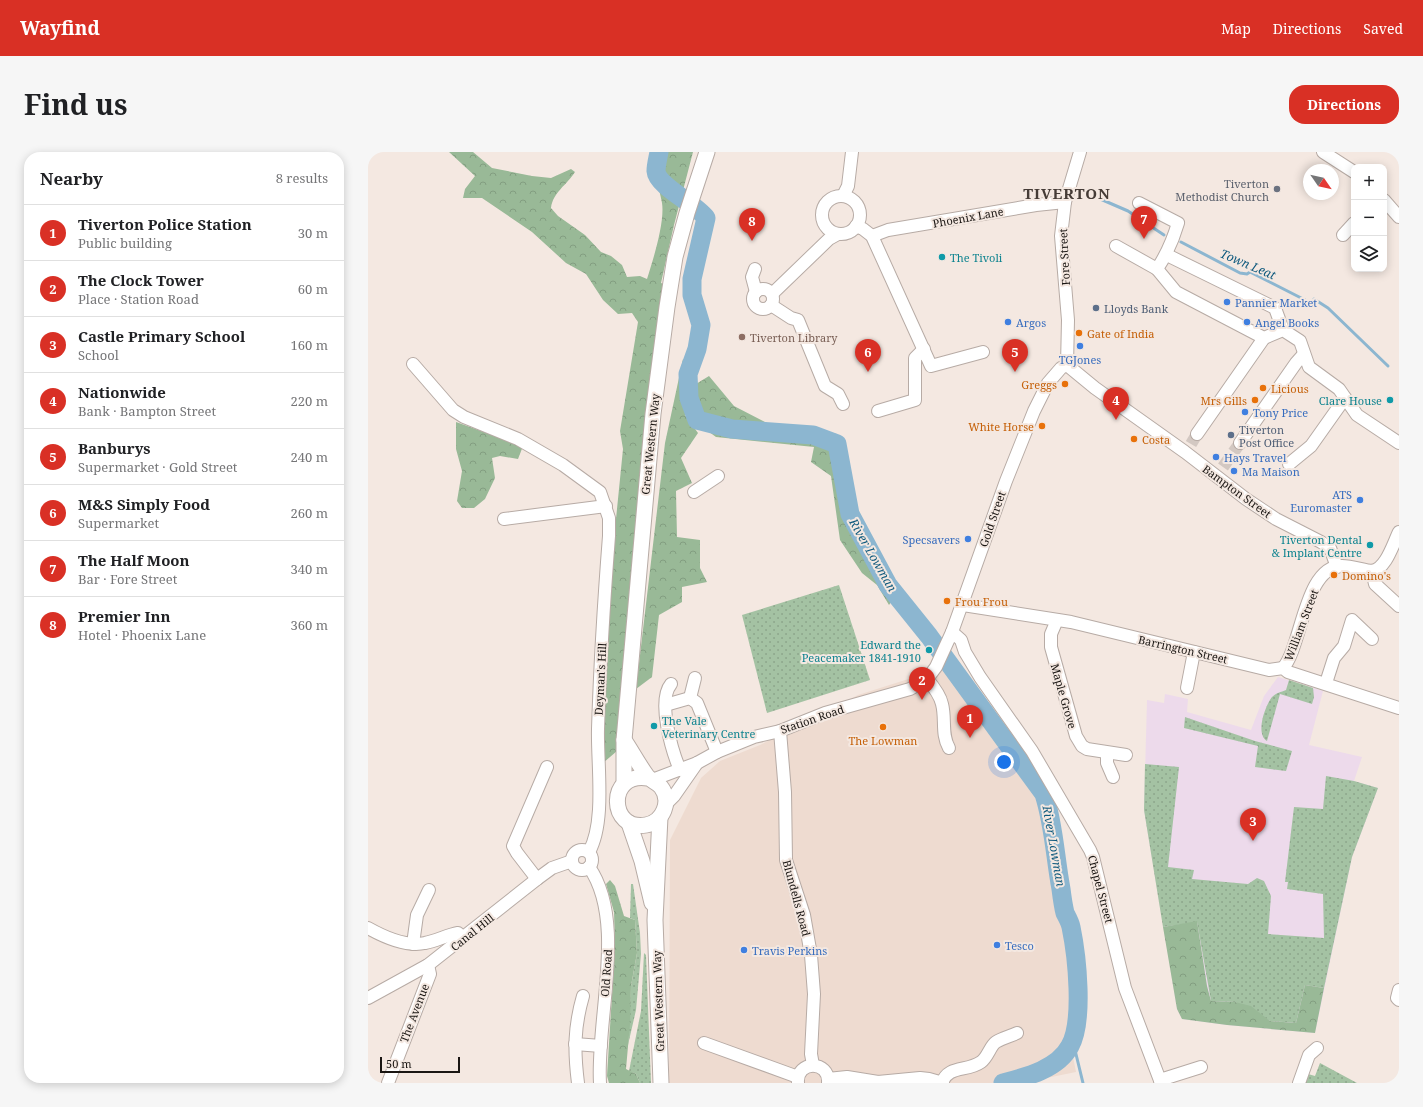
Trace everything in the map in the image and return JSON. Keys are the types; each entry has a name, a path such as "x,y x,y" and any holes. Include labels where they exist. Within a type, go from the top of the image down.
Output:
{"main road":[{"name":"Great Western Way","path":"624,784 624,740 653,414 675,258 687,213 707,152"},
{"path":"624,740 650,779"},
{"path":"655,920 663,811 664,792 657,783 650,779 636,778 624,784 617,797 617,804 623,818 629,823 642,826 655,822 663,811"},
{"path":"629,823 642,861 655,920"},
{"name":"Great Western Way","path":"655,920 661,1083"}],"street":[{"path":"843,196 848,186 852,152"},
{"name":"Fore Street","path":"1067,365 1067,313 1061,236 1065,202 1080,152"},
{"path":"1323,152 1351,170"},
{"path":"755,269 752,277 756,292 754,301 758,307 766,308 771,300 806,260 829,239 838,234 848,232 856,226 858,221 858,210 852,201 843,196 827,202 822,212 823,223 819,239 806,260"},
{"name":"Phoenix Lane","path":"872,236 888,230 1036,205 1065,202"},
{"path":"1139,202 1178,223 1167,255 1157,269"},
{"path":"1387,203 1399,217"},
{"path":"823,223 827,228 838,234"},
{"path":"856,226 863,228 872,236 931,366 983,352"},
{"path":"1343,235 1351,226"},
{"path":"1116,246 1157,269 1176,292 1264,338"},
{"path":"1167,255 1275,308 1283,330 1300,341 1309,367 1334,384 1357,415 1399,443"},
{"path":"756,292 766,289 771,300 791,318 798,320 825,386 838,394 843,404"},
{"path":"1191,444 1264,338 1283,330"},
{"path":"878,412 915,400 915,358 924,349"},
{"path":"1240,443 1296,363 1304,354"},
{"path":"413,364 453,410 464,417 518,440 563,465 600,492 606,506 504,519"},
{"name":"Bampton Street","path":"1067,365 1125,410 1191,444 1219,472 1276,519 1330,548 1337,567"},
{"name":"Gold Street","path":"927,679 936,667 963,605 1006,481 1034,411 1048,383 1061,368 1067,365"},
{"path":"1289,464 1311,446 1345,398"},
{"path":"694,492 718,476"},
{"name":"Deyman's Hill","path":"589,852 597,830 598,814 598,730 609,530 609,518 606,506"},
{"path":"1337,567 1343,566 1372,571 1380,569 1399,532"},
{"name":"William Street","path":"1283,668 1289,658 1304,612 1312,593 1322,576 1337,567"},
{"path":"1372,571 1375,584 1399,606"},
{"name":"Barrington Street","path":"963,605 1057,620 1269,670 1283,668 1288,672 1326,683 1399,708"},
{"path":"1326,683 1334,658 1344,646 1350,616 1372,639"},
{"name":"Maple Grove","path":"1057,620 1051,634 1051,647 1076,736 1082,746 1087,750 1126,755"},
{"name":"Chapel Street","path":"952,632 961,640 965,652 980,677 1032,751 1090,850 1125,988 1160,1082"},
{"path":"1187,688 1194,652"},
{"path":"690,698 695,678"},
{"path":"927,679 935,688 942,704 943,729 945,741 949,748"},
{"name":"Station Road","path":"650,779 698,763 717,752 754,737 780,731 825,713 910,689 927,679"},
{"path":"671,684 666,691 665,700 670,741 680,770"},
{"path":"669,704 690,698 697,702 717,752"},
{"name":"Blundells Road","path":"780,731 785,792 786,860 804,915 811,955 814,994 811,1054 813,1065"},
{"path":"1107,753 1107,763 1113,776"},
{"name":"Station Road","path":"663,811 698,763"},
{"path":"537,879 513,846 547,767"},
{"name":"Canal Hill","path":"368,998 428,965 552,868 572,861 576,851 583,850 589,852"},
{"path":"572,861 576,868 584,869 589,867 592,858 589,852"},
{"name":"Old Road","path":"589,867 598,884 606,914 607,964 600,1083"},
{"path":"413,944 417,915 429,890"},
{"path":"368,928 387,937 413,944 425,943 458,933 463,938"},
{"name":"The Avenue","path":"388,1083 430,974 428,965"},
{"path":"1399,990 1397,998 1399,1000"},
{"path":"578,1083 575,1064 575,1044 578,1011 583,996"},
{"path":"704,1043 798,1080 805,1067 813,1065 821,1067 825,1071 828,1081 847,1077 878,1083 920,1078 942,1083 944,1076 948,1072 966,1069 982,1062 996,1042 1017,1034"},
{"path":"575,1044 601,1046"},
{"path":"1299,1083 1309,1056 1317,1048"},
{"path":"1160,1082 1201,1067"}],"shaded area":[{"path":"959,663 1055,815 1073,963 1075,1009 1073,1030 1067,1045 1072,1052 1076,1072 1022,1083 669,1083 670,840 701,778 720,761 760,745 858,695"},
{"path":"1278,677 1323,691 1309,745 1362,757 1354,781 1378,788 1352,857 1315,1033 1227,1025 1182,1019 1177,1009 1144,810 1147,700 1164,703 1165,694 1188,699 1187,712 1251,730 1264,696"}],"green space":[{"path":"449,152 473,152 492,168 532,176 551,178 571,169 575,172 554,197 551,208 558,216 585,235 601,252 611,256 622,265 627,277 640,276 647,279 658,241 662,220 661,196 652,166 650,152 693,152 661,283 664,284 617,751 603,763 610,579 623,449 620,431 638,322 632,313 618,314 603,300 586,274 566,263 532,232 482,198 463,198 465,189 475,176"},
{"path":"683,359 697,374 685,415 698,433 681,458 692,483 676,491 677,537 700,540 700,568 707,582 682,587 682,602 659,615 652,677 636,689 665,443"},
{"path":"709,376 734,406 767,423 837,434 847,498 874,551 899,591 889,605 877,585 862,573 840,540 831,476 811,462 814,447 716,437 701,426 696,384"},
{"path":"456,422 523,446 518,459 500,456 492,458 495,478 485,499 474,508 462,508 457,501 462,471 456,449"},
{"path":"839,585 870,680 767,713 742,615"},
{"path":"1289,680 1313,688 1314,697 1312,704 1280,694 1267,741 1263,737 1261,726 1264,713 1272,697 1286,690"},
{"path":"1185,717 1255,741 1292,751 1286,771 1255,767 1258,746 1184,728"},
{"path":"1145,764 1179,767 1168,867 1194,870 1192,879 1248,884 1257,878 1264,881 1271,896 1268,934 1324,938 1323,894 1287,889 1288,882 1285,882 1294,807 1323,809 1326,776 1354,781 1378,788 1352,857 1324,988 1305,985 1296,1023 1270,1021 1235,1002 1211,1001 1197,922 1163,927 1144,810"},
{"path":"610,880 615,886 624,916 635,920 637,953 631,986 630,1024 626,1069 636,1074 640,1083 609,1083 607,1076 615,946 614,912 606,884"},
{"path":"631,884 633,884 640,933 641,954 636,1010 628,1045 631,986 637,953 635,920 630,918"},
{"path":"1197,921 1207,986 1211,1001 1235,1002 1251,1006 1270,1021 1296,1023 1305,985 1324,988 1315,1033 1227,1025 1182,1019 1177,1009 1163,927"},
{"path":"644,953 646,955 651,1083 640,1083 636,1074 629,1071 641,1011"},
{"path":"1320,1063 1357,1083 1305,1083 1308,1074 1315,1076"}],"waterway":[{"name":"River Lowman","path":"659,152 656,169 658,177 670,189 706,218 692,279 692,295 701,325 697,349 688,374 689,398 697,420 732,429 813,435 837,444 850,514 888,585 929,636 1044,794 1052,829 1065,913 1071,925 1077,971 1077,1021 1070,1046 1058,1061 1041,1071 1003,1083"},
{"name":"Town Leat","path":"1098,198 1128,211 1164,235"},
{"name":"Town Leat","path":"1181,242 1240,273 1247,274 1250,272 1309,302"},
{"name":"Town Leat","path":"1314,299 1328,308 1388,366"},
{"path":"1070,1046 1075,1050 1083,1083"}],"tunnel":[{"path":"1191,444 1197,434"},
{"path":"1223,467 1240,443"}],"place":[{"name":"Tiverton Methodist Church","path":"1277,189"},
{"name":"The Half Moon","path":"1144,239"},
{"name":"Premier Inn","path":"752,241"},
{"name":"The Tivoli","path":"942,257"},
{"name":"Pannier Market","path":"1227,302"},
{"name":"Lloyds Bank","path":"1096,308"},
{"name":"Argos","path":"1008,322"},
{"name":"Angel Books","path":"1247,322"},
{"name":"Gate of India","path":"1079,333"},
{"name":"Tiverton Library","path":"742,337"},
{"name":"TGJones","path":"1080,346"},
{"name":"M&S Simply Food","path":"868,372"},
{"name":"Banburys","path":"1015,372"},
{"name":"Greggs","path":"1065,384"},
{"name":"Licious","path":"1263,388"},
{"name":"Mrs Gills","path":"1255,400"},
{"name":"Clare House","path":"1390,400"},
{"name":"Tony Price","path":"1245,412"},
{"name":"Nationwide","path":"1116,420"},
{"name":"White Horse","path":"1042,426"},
{"name":"Tiverton Post Office","path":"1231,435"},
{"name":"Costa","path":"1134,439"},
{"name":"Hays Travel","path":"1216,457"},
{"name":"Ma Maison","path":"1234,471"},
{"name":"ATS Euromaster","path":"1360,500"},
{"name":"Specsavers","path":"968,539"},
{"name":"Tiverton Dental & Implant Centre","path":"1370,545"},
{"name":"Domino's","path":"1334,575"},
{"name":"Frou Frou","path":"947,601"},
{"name":"Edward the Peacemaker 1841-1910","path":"929,650"},
{"name":"The Clock Tower","path":"922,700"},
{"name":"The Vale Veterinary Centre","path":"654,726"},
{"name":"The Lowman","path":"883,727"},
{"name":"Tiverton Police Station","path":"970,738"},
{"name":"Castle Primary School","path":"1253,841"},
{"name":"Tesco","path":"997,945"},
{"name":"Travis Perkins","path":"744,950"}],"district":[{"name":"TIVERTON","path":"1067,193"}]}
